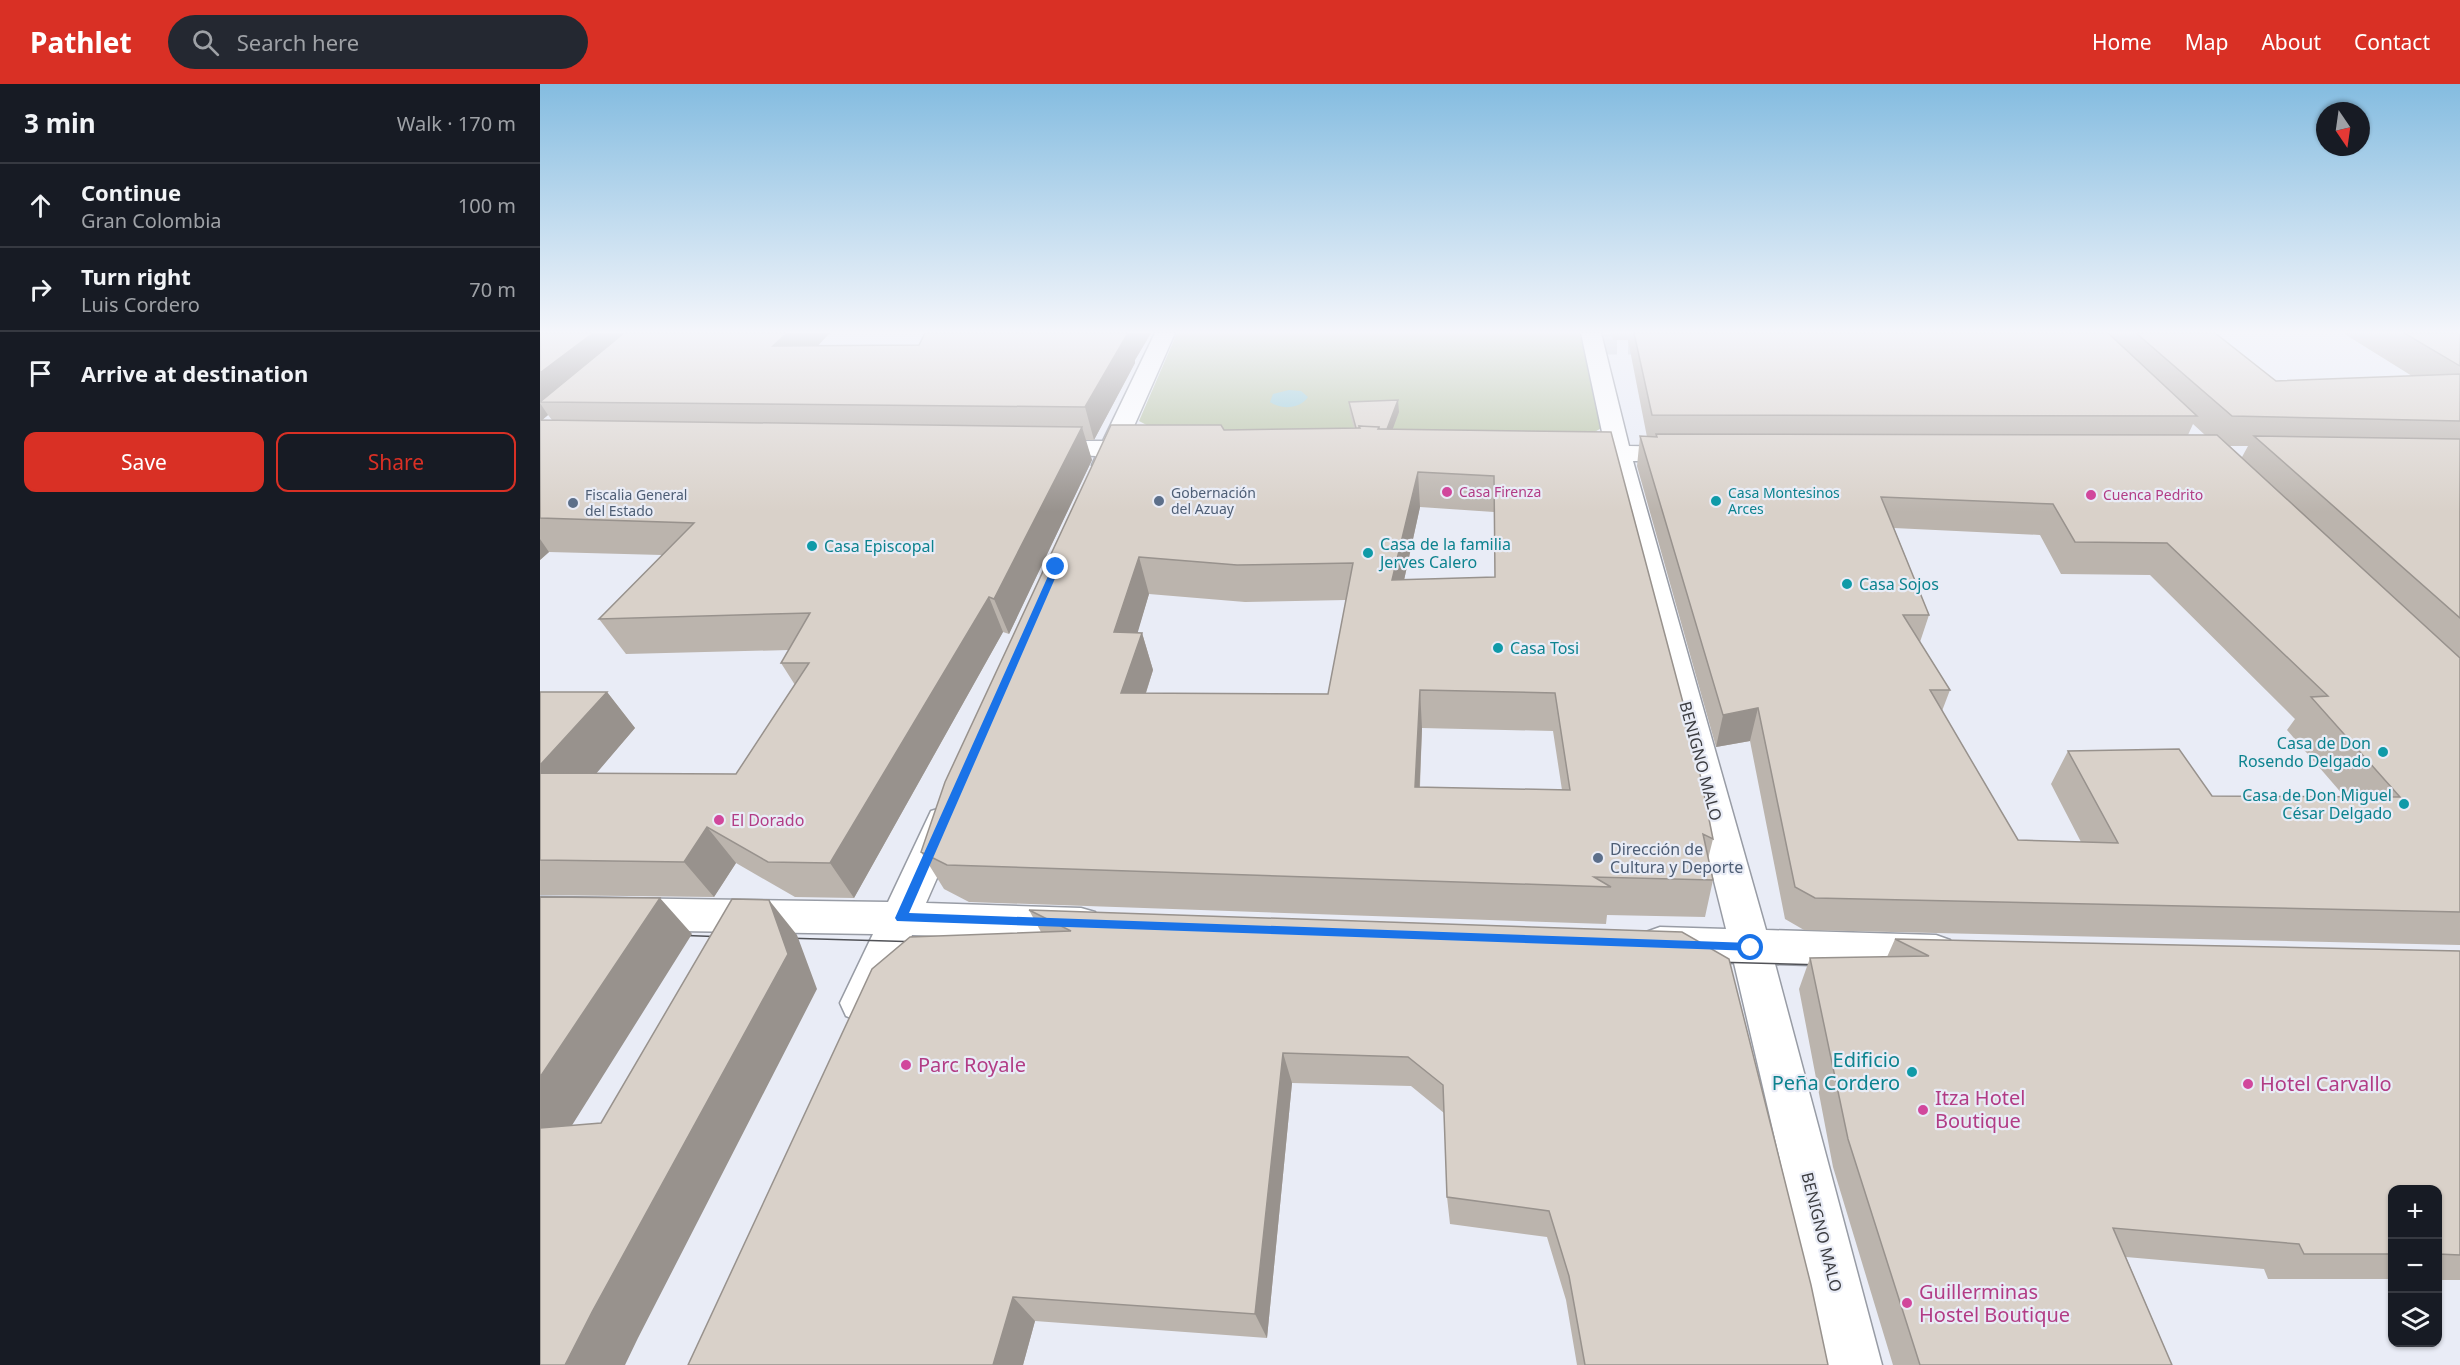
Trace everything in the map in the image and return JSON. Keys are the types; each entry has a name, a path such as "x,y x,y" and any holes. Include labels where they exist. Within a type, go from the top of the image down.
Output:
{"street":[{"path":"1094,488 1137,393"},
{"name":"BENIGNO MALO","path":"1605,393 1619,454 1751,948 1855,1365"},
{"path":"1023,448 1165,449"},
{"path":"1544,453 1702,454"},
{"path":"845,1037 957,791"},
{"path":"540,913 901,918 1117,925"},
{"path":"1620,943 1976,953"}],"green space":[{"path":"1151,393 1602,393 1609,424 1565,448 1179,442 1139,421"}],"water":[{"path":"1303,393 1308,397 1300,404 1285,407 1270,402 1273,394"}],"building":[{"path":"551,393 1093,393 1085,407 540,402"},
{"path":"1647,393 2172,393 2197,416 1652,415"},
{"path":"2205,393 2460,393 2460,421 2232,416"},
{"path":"1398,400 1387,429 1359,426 1356,428 1349,402"},
{"path":"540,420 1082,427 994,599 989,597 830,863 768,862 707,827 684,862 540,860 540,773 736,774 809,663 781,663 810,613 599,619 694,523 540,518"},
{"path":"1111,425 1221,425 1224,430 1360,428 1359,426 1379,427 1378,429 1611,432 1694,744 1713,839 1703,834 1713,880 1594,877 1611,887 947,865 921,852 945,782","holes":["1418,472 1494,476 1495,577 1392,580","1139,557 1237,565 1353,563 1328,694 1121,693 1142,633 1114,632","1420,690 1555,693 1570,790 1415,787"]},
{"path":"1656,434 2217,435 2460,658 2460,912 1815,898 1795,887 1758,708 1723,715 1640,436 1657,437","holes":["1881,497 2053,504 2075,542 2167,543 2328,696 2311,697 2400,797 2212,796 2179,749 2068,751 2118,843 2018,840 1930,690 1950,690 1903,615 1929,615"]},
{"path":"2254,436 2460,439 2460,618"},
{"path":"540,692 607,692 540,765"},
{"path":"540,897 660,898 540,1077"},
{"path":"732,899 769,900 788,954 565,1365 540,1365 540,1128 601,1123"},
{"path":"1029,910 1682,932 1729,959 1811,1285 1828,1365 1585,1365 1569,1276 1549,1211 1447,1197 1443,1085 1408,1057 1283,1053 1255,1314 1013,1297 993,1365 688,1365 872,969 910,937 1071,931"},
{"path":"1895,939 2460,951 2460,1255 2442,1254 2442,1185 2388,1185 2388,1254 2304,1254 2299,1244 2113,1228 2172,1365 1920,1365 1848,1139 1810,958 1929,956"}],"tram line":[{"path":"673,935 727,937"},
{"path":"784,938 922,942"},
{"path":"1713,962 1824,965"}],"place":[{"name":"Casa Firenza","path":"1447,492"},
{"name":"Cuenca Pedrito","path":"2091,495"},
{"name":"Gobernación del Azuay","path":"1159,501"},
{"name":"Casa Montesinos Arces","path":"1716,501"},
{"name":"Fiscalia General del Estado","path":"573,503"},
{"name":"Casa Episcopal","path":"812,546"},
{"name":"Casa de la familia Jerves Calero","path":"1368,553"},
{"name":"Casa Sojos","path":"1847,584"},
{"name":"Casa Tosi","path":"1498,648"},
{"name":"Casa de Don Rosendo Delgado","path":"2383,752"},
{"name":"Casa de Don Miguel César Delgado","path":"2404,804"},
{"name":"El Dorado","path":"719,820"},
{"name":"Dirección de Cultura y Deporte","path":"1598,858"},
{"name":"Parc Royale","path":"906,1065"},
{"name":"Edificio Peña Cordero","path":"1912,1072"},
{"name":"Hotel Carvallo","path":"2248,1084"},
{"name":"Itza Hotel Boutique","path":"1923,1110"},
{"name":"Guillerminas Hostel Boutique","path":"1907,1303"}],"route":[{"path":"1056,567 901,918 1751,948"}]}
